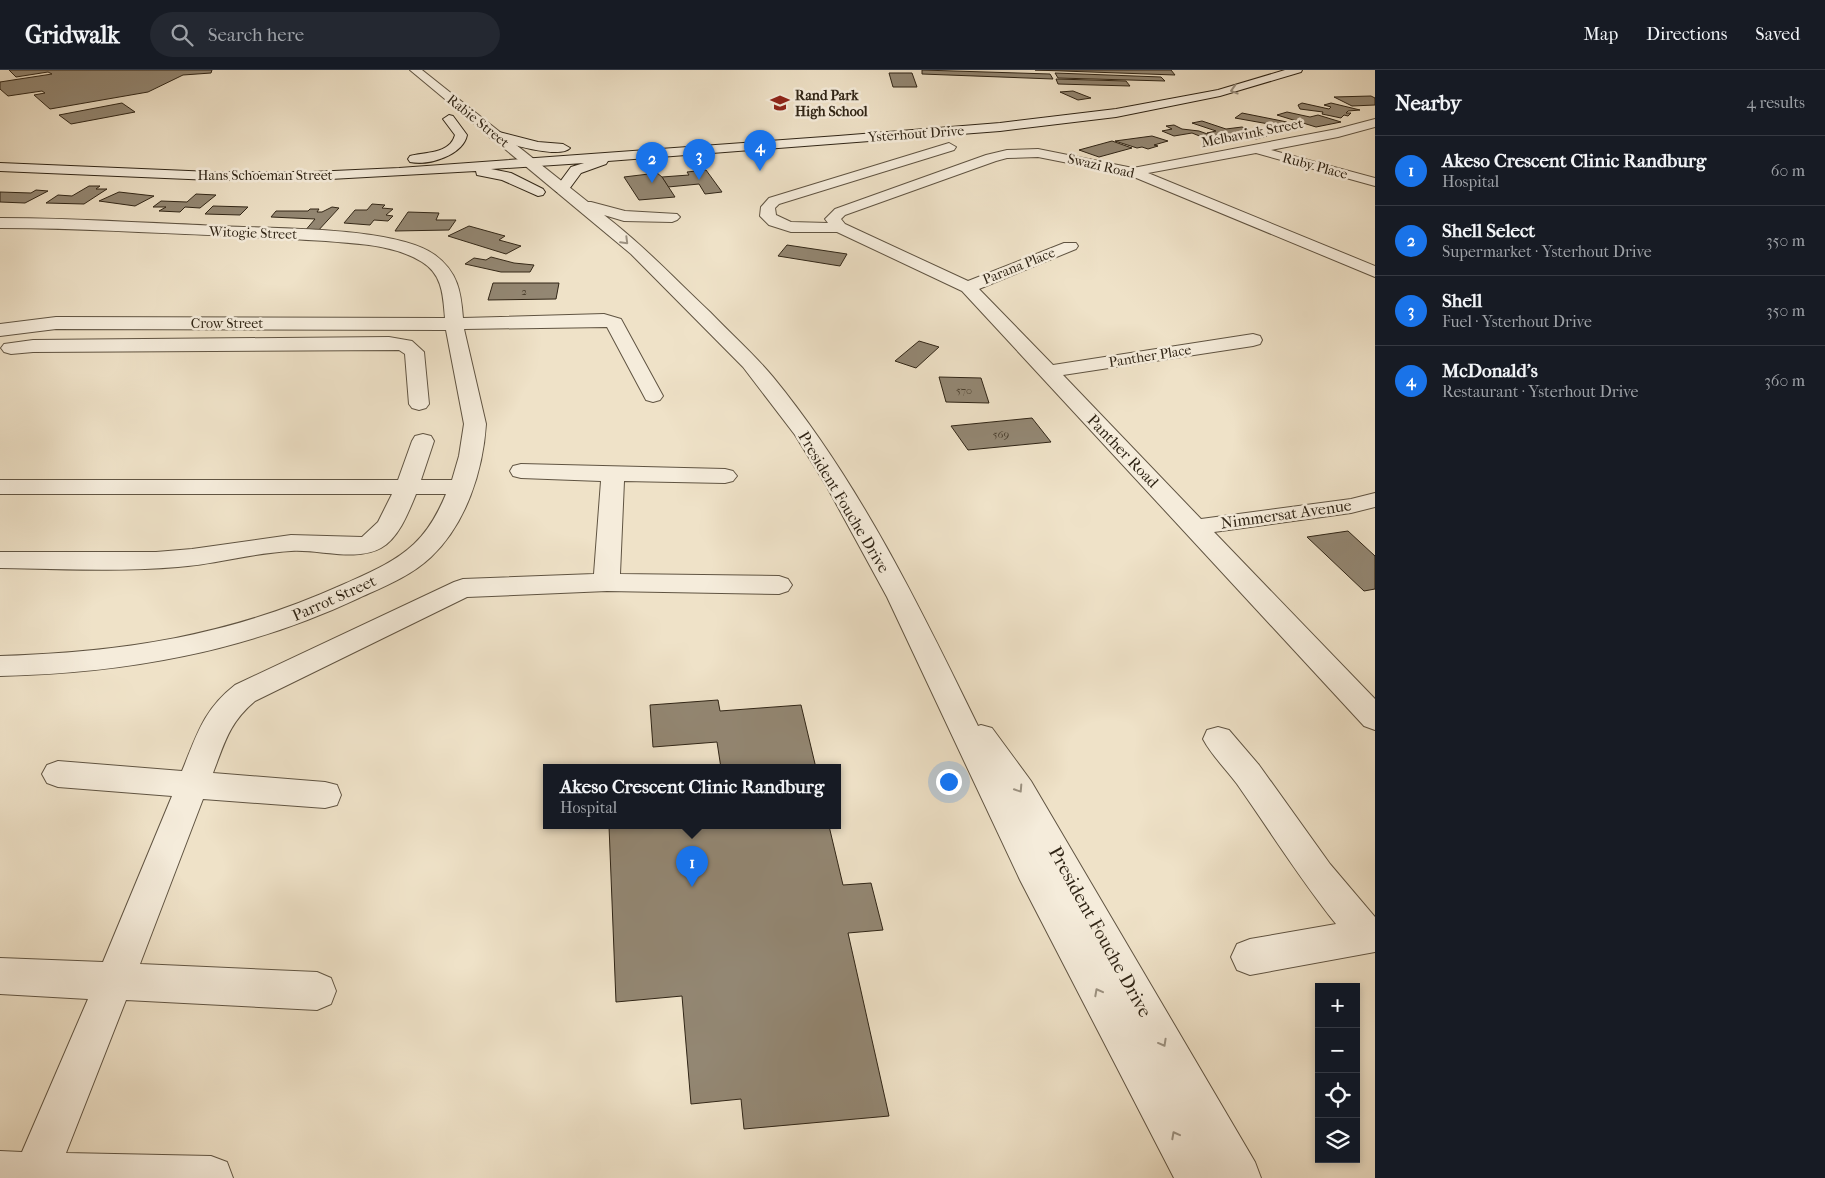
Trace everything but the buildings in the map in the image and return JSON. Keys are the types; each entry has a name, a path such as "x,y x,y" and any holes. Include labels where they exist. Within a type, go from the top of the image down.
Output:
{"street":[{"name":"Ysterhout Drive","path":"509,157 591,148 1009,119 1155,97 1260,70"},
{"name":"Ysterhout Drive","path":"509,157 634,154 1000,127 1078,118 1175,103 1220,94 1297,70"},
{"name":"Rabie Street","path":"410,72 429,98"},
{"name":"Rabie Street","path":"410,72 496,135 509,157"},
{"name":"Rabie Street","path":"341,166 413,160 447,151 455,147 461,138 446,115 472,136"},
{"name":"Melbavink Street","path":"1133,172 1338,133 1375,123"},
{"path":"496,135 538,146 591,148"},
{"path":"839,227 792,227 773,222 768,216 768,207 774,201 949,147"},
{"name":"Ruby Place","path":"1254,149 1375,182"},
{"name":"Swazi Road","path":"839,227 833,219 840,212 1007,154 1038,153 1133,172 1375,272"},
{"path":"562,189 572,174 580,168 634,154"},
{"name":"Hans Schoeman Street","path":"0,157 237,167 341,166 509,157"},
{"path":"509,157 538,192 551,203"},
{"name":"Hans Schoeman Street","path":"0,167 266,177 399,172 509,157"},
{"name":"President Fouche Drive","path":"509,157 562,189 620,235 674,285 692,306 758,372 818,454 854,513 949,694 987,778 1033,871 1198,1178"},
{"path":"399,172 487,172 506,176 538,192"},
{"path":"576,201 624,216 672,217"},
{"name":"Witogie Street","path":"0,223 48,223 301,234 375,240 399,245 429,259 446,277 452,291 454,324"},
{"name":"Panther Road","path":"839,227 968,286 1375,718"},
{"name":"President Fouche Drive","path":"595,235 662,288 692,306"},
{"name":"Parana Place","path":"968,286 1070,246"},
{"name":"Crow Street","path":"7,328 56,323 454,324 610,321 614,322 653,396"},
{"name":"Parrot Street","path":"0,666 69,664 184,647 253,630 304,613 379,577 407,562 423,550 449,514 462,486 475,438 476,424 454,324"},
{"path":"7,328 6,349 92,345 405,345 414,352 420,404"},
{"name":"Panther Place","path":"1047,372 1254,340"},
{"path":"0,560 147,561 180,559 271,544 298,542 357,546 369,544 376,540 384,531 409,486 423,441"},
{"path":"520,471 725,476"},
{"path":"608,582 613,474"},
{"path":"0,487 462,486"},
{"name":"Nimmersat Avenue","path":"1196,527 1351,506 1375,500"},
{"path":"211,1178 17,1173 98,1022 112,982 191,784 218,721 230,705 245,693 456,590 472,586 608,582 779,584"},
{"name":"President Fouche Drive","path":"949,694 1020,790 1239,1178"},
{"path":"1218,739 1248,774 1271,810 1313,867 1372,936"},
{"path":"58,774 325,795"},
{"path":"1250,957 1372,936"},
{"path":"0,976 317,991"}],"place":[{"name":"Rand Park High School","path":"780,103"},
{"name":"McDonald's","path":"760,171"},
{"name":"Shell","path":"699,180"},
{"name":"Shell Select","path":"652,183"},
{"name":"Akeso Crescent Clinic Randburg","path":"692,887"}]}
